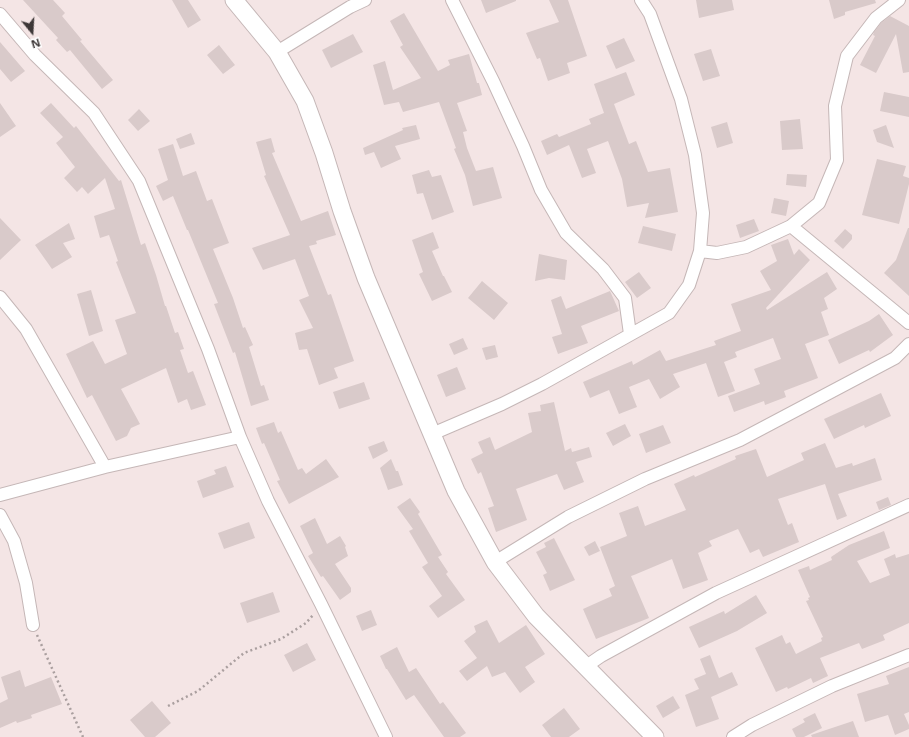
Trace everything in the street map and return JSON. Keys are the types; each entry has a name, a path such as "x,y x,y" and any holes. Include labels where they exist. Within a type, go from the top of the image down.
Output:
{"street":[{"path":"234,0 277,52 305,101 366,278 456,492 495,562 536,616 655,737"},
{"path":"277,52 364,0"},
{"path":"452,0 523,146 541,190 566,233 603,268 624,298 630,334"},
{"path":"432,434 502,404 542,384 669,313 689,285 700,251 703,213 695,155 681,98 650,14 641,0"},
{"path":"700,251 717,253 746,247 791,226 818,203 837,160 835,106 847,56 876,18 899,0"},
{"path":"0,14 35,55 94,113 139,181 175,272 208,349 240,437 268,501 321,604 386,737"},
{"path":"791,226 909,323"},
{"path":"0,297 26,329 105,467"},
{"path":"495,562 568,517 645,480 740,440 895,358 909,344"},
{"path":"0,495 105,467 240,437"},
{"path":"585,667 601,656 716,593 909,505"},
{"path":"0,515 14,541 26,583 33,625"},
{"path":"733,737 752,725 832,686 909,655"}],"path":[{"path":"168,706 198,691 244,652 281,639 306,623 321,604"},
{"path":"33,625 83,737"}],"building":[{"path":"23,0 53,0 65,13 62,16 82,40 80,41 113,80 102,89 70,50 67,52 56,40 58,38"},
{"path":"172,0 188,0 201,20 188,28"},
{"path":"481,0 516,0 516,1 486,13"},
{"path":"549,0 568,0 587,56 567,63 570,73 548,81 540,58 537,59 526,33 559,22"},
{"path":"696,0 732,0 734,10 699,18"},
{"path":"829,0 875,0 876,3 845,12 845,15 834,19"},
{"path":"404,13 438,71 450,65 448,60 469,54 482,95 457,103 467,131 463,132 467,148 476,171 493,167 502,198 473,206 465,175 454,149 456,148 439,102 403,112 399,102 384,105 373,65 385,61 393,90 421,78 400,47 403,45 390,21"},
{"path":"890,16 909,26 909,72 903,73 896,34 876,73 860,65 875,36 873,35 874,32 881,23"},
{"path":"353,34 363,52 331,68 322,50"},
{"path":"624,38 635,61 616,69 606,46"},
{"path":"0,42 25,71 11,82 0,69"},
{"path":"219,45 235,65 223,74 207,55"},
{"path":"711,49 720,76 703,81 694,54"},
{"path":"626,72 635,95 614,104 629,144 636,141 648,172 670,168 678,212 645,218 649,203 627,207 622,179 608,141 587,149 596,173 582,178 569,145 547,155 541,141 557,134 559,137 591,124 589,119 604,113 594,84"},
{"path":"884,92 909,97 909,117 880,111"},
{"path":"0,103 16,126 0,137"},
{"path":"51,103 74,128 76,126 119,181 121,180 141,245 145,243 165,306 175,333 178,332 184,349 180,350 188,373 193,371 206,405 191,410 187,399 178,403 166,368 121,389 140,424 131,428 127,436 116,441 92,395 87,398 66,354 93,341 105,364 127,354 115,320 136,313 116,262 118,261 109,235 100,238 94,216 115,209 105,178 88,194 82,187 77,192 64,178 75,167 56,143 63,137 40,113"},
{"path":"139,109 150,121 138,131 128,120"},
{"path":"800,119 803,149 782,150 780,121"},
{"path":"727,122 733,143 717,148 711,127"},
{"path":"416,125 420,139 395,146 401,159 381,168 374,152 365,155 363,148 403,130 402,128"},
{"path":"886,125 894,148 877,142 873,130"},
{"path":"191,133 195,144 180,149 176,139"},
{"path":"271,138 275,152 272,153 301,221 328,211 336,235 316,241 317,244 309,246 328,295 331,294 354,361 334,368 338,378 319,385 307,349 299,350 295,333 313,328 299,300 309,296 295,259 263,270 252,248 290,235 264,176 266,175 256,142"},
{"path":"173,144 183,176 196,171 207,201 212,199 229,243 213,249 233,298 243,328 245,327 253,345 249,347 261,386 264,385 269,400 251,406 235,352 233,353 214,304 218,303 188,230 173,196 163,201 156,186 168,180 158,149"},
{"path":"877,159 906,166 903,176 909,178 909,184 899,224 862,215"},
{"path":"429,170 432,177 441,175 454,212 432,220 423,193 417,194 412,175"},
{"path":"787,174 807,175 806,187 786,185"},
{"path":"774,198 789,201 786,216 771,213"},
{"path":"0,218 21,240 0,260"},
{"path":"754,219 759,231 740,238 736,225"},
{"path":"69,223 75,239 63,243 72,257 52,269 35,245"},
{"path":"643,226 676,234 672,251 638,243"},
{"path":"908,228 909,296 884,273 896,260"},
{"path":"845,229 852,235 852,239 843,249 834,241"},
{"path":"433,232 439,248 432,251 452,292 432,301 419,274 423,272 412,240"},
{"path":"788,239 794,255 799,249 810,260 766,308 767,310 827,272 837,289 824,298 828,309 821,312 829,335 805,344 818,378 784,391 786,397 765,405 764,401 734,412 728,396 760,384 754,369 781,359 773,338 735,352 737,357 724,362 735,391 718,397 706,363 673,374 680,387 660,399 649,379 629,387 637,407 619,414 609,390 590,398 583,382 632,361 633,365 660,350 666,361 716,345 714,341 741,331 731,304 771,290 760,271 777,261 771,245"},
{"path":"539,254 567,260 565,280 549,278 535,281"},
{"path":"639,272 651,288 637,298 625,282"},
{"path":"482,281 508,303 494,320 468,298"},
{"path":"91,290 103,331 89,336 77,294"},
{"path":"610,291 619,311 581,326 588,343 558,354 552,337 562,334 551,300 561,296 566,309"},
{"path":"879,314 893,335 870,352 869,350 839,364 828,340 869,321"},
{"path":"463,338 468,349 454,355 449,344"},
{"path":"495,345 498,357 486,360 482,348"},
{"path":"457,367 466,389 446,397 437,375"},
{"path":"364,382 370,399 339,409 333,392"},
{"path":"881,393 891,416 865,428 864,425 834,439 824,419"},
{"path":"554,402 565,451 571,448 572,452 589,447 592,457 576,462 584,482 564,490 557,474 516,489 527,520 496,532 488,508 494,506 481,472 478,474 471,459 483,453 478,442 490,437 495,450 532,432 528,413 541,411 540,405"},
{"path":"274,422 278,433 281,431 298,470 302,468 306,474 326,459 339,477 289,504 277,481 280,480 264,443 262,444 256,428"},
{"path":"625,424 631,436 613,446 606,433"},
{"path":"663,425 671,443 646,453 639,434"},
{"path":"384,441 388,451 373,459 368,447"},
{"path":"825,443 836,468 852,463 853,466 875,458 882,480 838,494 847,516 837,520 825,484 778,499 788,525 792,523 799,542 763,557 759,549 750,553 738,529 709,541 712,546 698,553 708,580 683,589 672,559 631,576 649,618 596,639 583,609 612,596 609,589 615,586 600,547 627,536 619,513 638,506 645,526 686,510 674,484 694,475 695,477 736,459 735,456 756,449 767,477 804,460 801,453"},
{"path":"391,459 396,471 398,471 403,485 388,490 380,468"},
{"path":"226,466 234,487 203,498 197,481 216,474 214,470"},
{"path":"888,497 891,505 879,510 876,502"},
{"path":"410,498 420,512 418,514 442,555 438,557 448,572 446,574 465,600 438,618 429,606 442,596 422,567 428,563 409,531 413,529 397,507"},
{"path":"315,518 327,544 340,536 346,546 348,556 335,564 351,588 351,592 340,600 323,576 321,577 308,556 313,553 300,526"},
{"path":"249,522 255,538 224,549 218,533"},
{"path":"884,531 890,548 857,561 870,583 890,575 884,559 895,554 896,558 909,554 909,623 883,635 885,640 862,649 859,643 820,658 828,676 813,683 811,678 788,689 787,687 776,692 755,648 782,635 786,644 790,642 796,654 822,641 821,638 823,637 806,601 809,600 808,598 810,597 798,570 809,566 810,570 832,560 831,557 849,545"},
{"path":"554,538 575,580 550,591 543,575 547,573 536,552 546,547 544,543"},
{"path":"595,541 600,551 589,556 584,547"},
{"path":"273,592 280,612 247,623 240,603"},
{"path":"756,595 767,613 737,631 699,648 689,627 724,611 725,614"},
{"path":"371,610 377,625 362,631 356,616"},
{"path":"487,620 499,643 526,625 545,654 525,667 535,682 520,693 505,672 492,677 487,666 467,681 459,671 477,658 464,641 476,632 474,626"},
{"path":"307,643 316,660 293,672 284,655"},
{"path":"397,647 409,672 416,668 440,704 443,702 466,733 460,737 444,737 414,695 406,700 386,669 380,656"},
{"path":"710,655 719,678 732,672 738,685 711,697 719,719 696,727 685,695 699,689 694,679 706,674 700,659"},
{"path":"909,667 909,712 904,714 909,725 909,729 895,735 888,715 865,722 857,694 889,684 886,676"},
{"path":"20,670 25,687 51,677 62,704 31,715 32,718 17,723 16,721 0,728 0,703 8,699 1,677"},
{"path":"673,696 680,708 663,718 656,706"},
{"path":"152,701 171,723 155,737 145,737 130,720"},
{"path":"564,708 580,729 569,737 551,737 542,725"},
{"path":"815,713 822,728 804,737 796,737 792,729 805,722 803,719"},
{"path":"853,721 859,737 812,737 811,735"}]}
